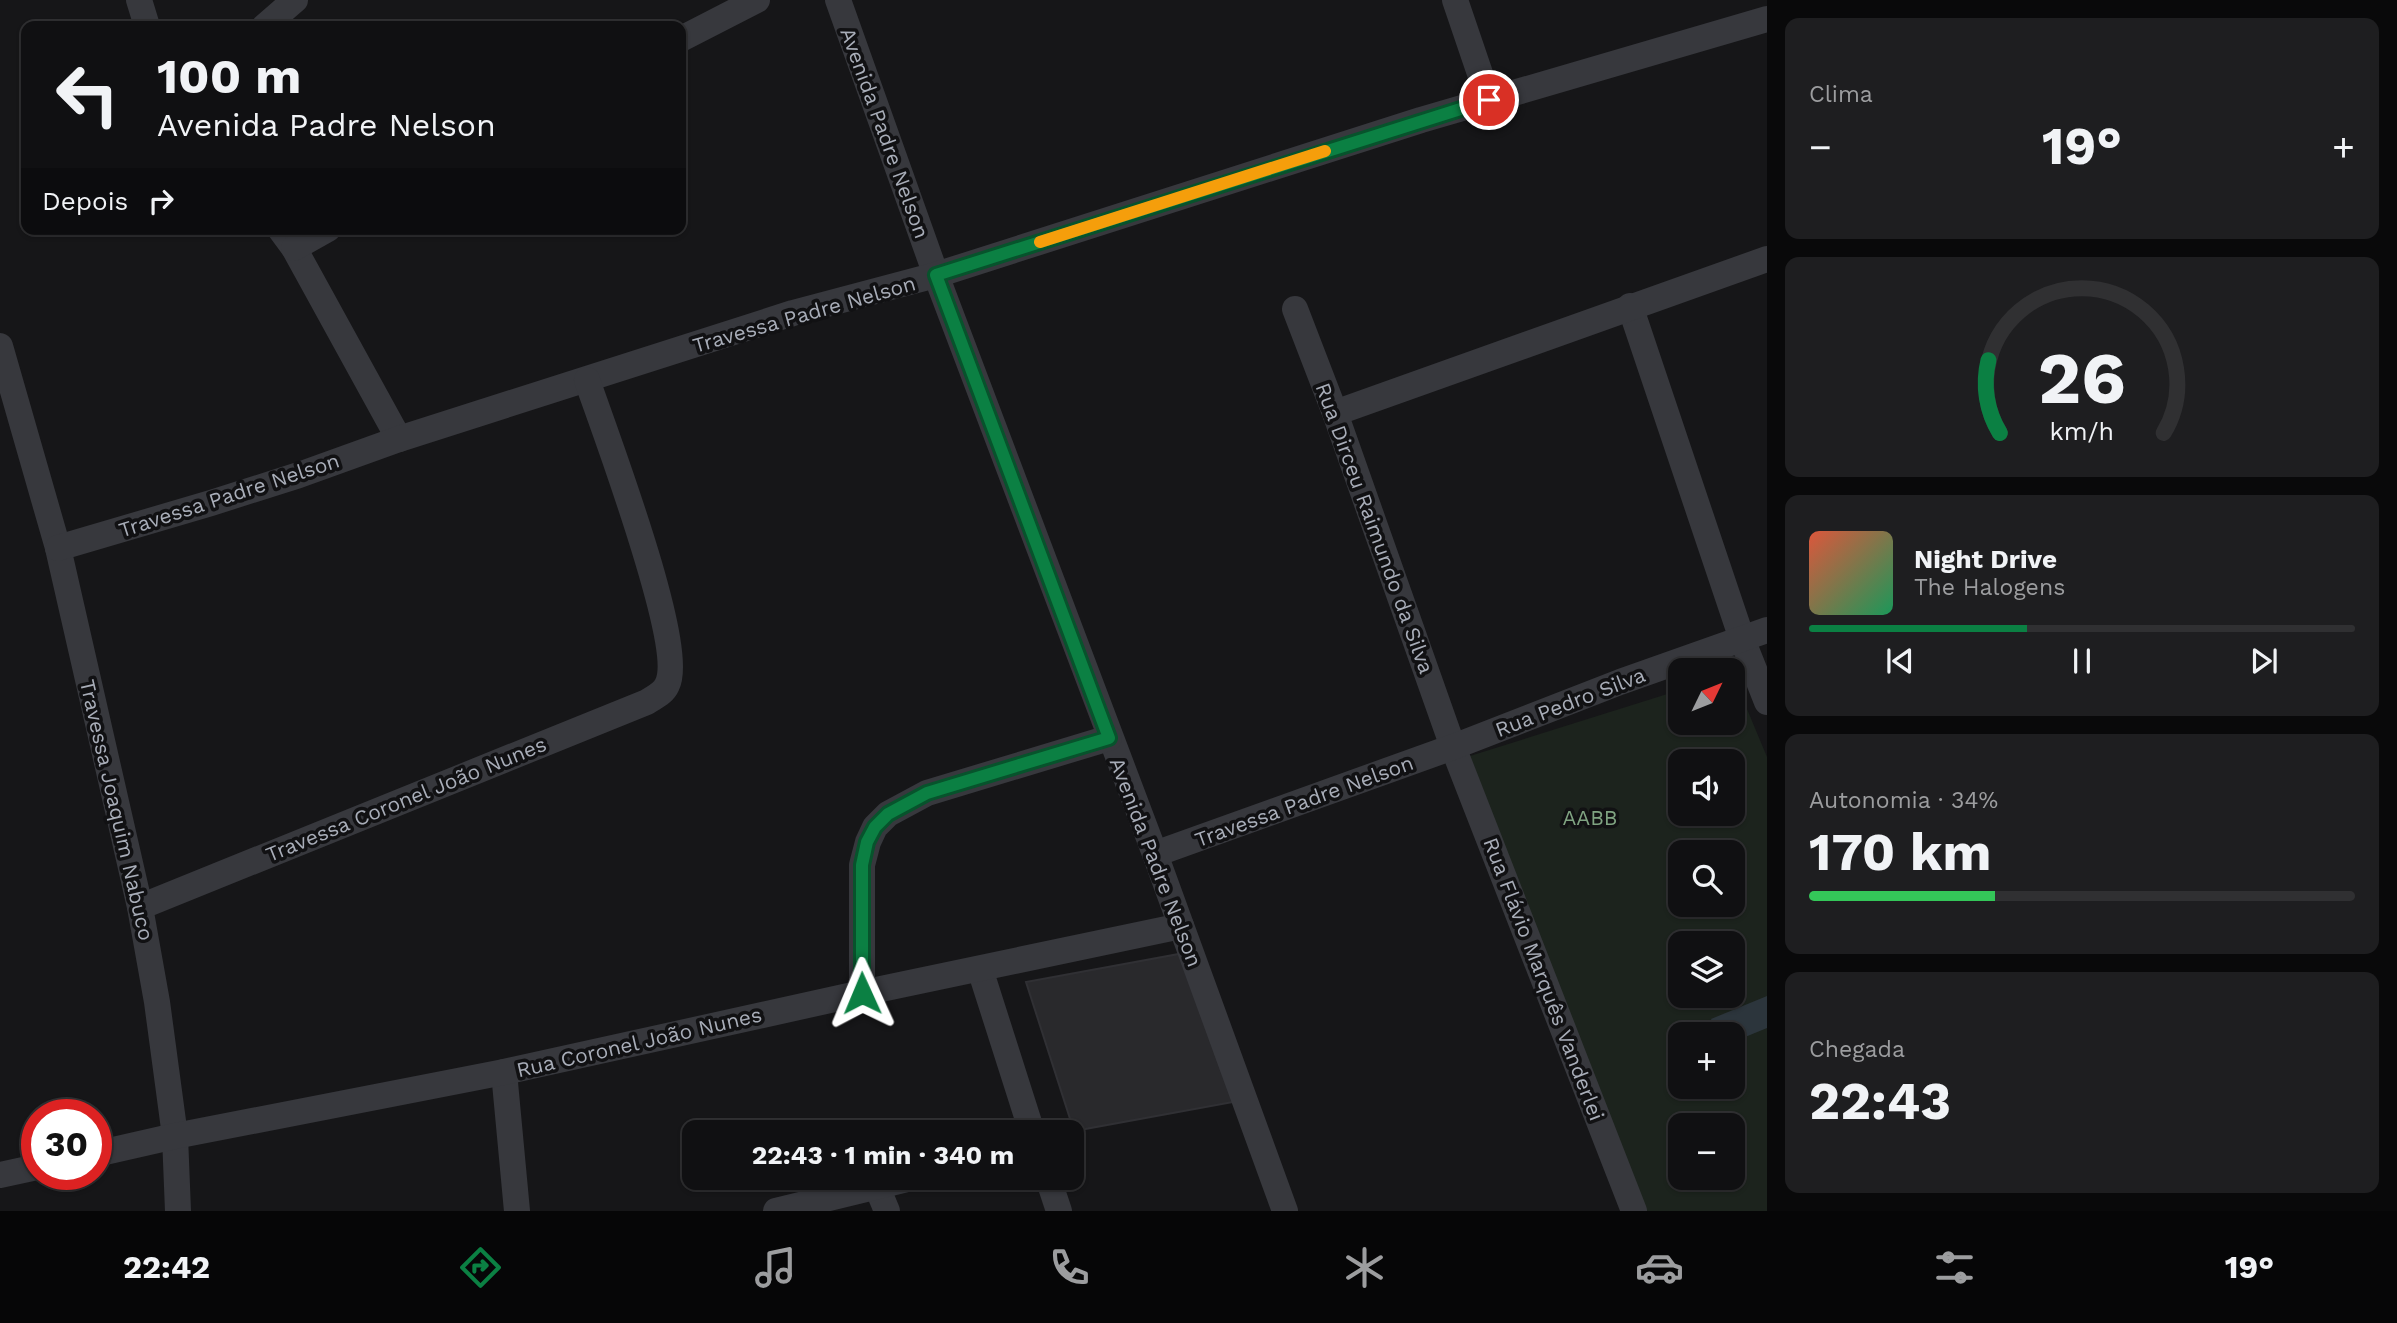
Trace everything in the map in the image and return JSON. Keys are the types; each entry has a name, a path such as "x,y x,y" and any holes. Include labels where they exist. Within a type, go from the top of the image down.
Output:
{"street":[{"path":"139,0 145,21"},
{"path":"271,21 295,0"},
{"path":"686,36 757,0"},
{"name":"Avenida Padre Nelson","path":"838,0 936,275 1155,854 1285,1211"},
{"path":"1455,0 1489,100"},
{"name":"Travessa Padre Nelson","path":"58,548 211,503 399,439 793,313 936,275 1489,100 1767,19"},
{"path":"287,238 399,439"},
{"path":"1335,413 1767,259"},
{"path":"1630,306 1742,639 1767,702"},
{"name":"Rua Dirceu Raimundo da Silva","path":"1295,309 1335,413 1453,747"},
{"path":"0,346 10,419"},
{"name":"Travessa Coronel João Nunes","path":"139,907 647,702 661,693 668,684 671,658 656,586 587,380"},
{"name":"Travessa Joaquim Nabuco","path":"10,419 58,548 139,907 157,1002 175,1136 178,1211"},
{"name":"Rua Pedro Silva","path":"1453,747 1620,682 1767,630"},
{"path":"862,993 862,865 867,842 875,827 888,814 927,793 1109,738"},
{"name":"Travessa Padre Nelson","path":"1155,854 1453,747"},
{"name":"Rua Flávio Marquês Vanderlei","path":"1453,747 1634,1211"},
{"name":"Rua Coronel João Nunes","path":"112,1150 504,1072 1181,926"},
{"path":"980,969 1028,1120"},
{"path":"504,1072 517,1211"},
{"path":"0,1175 21,1170"},
{"path":"1052,1190 1059,1211"},
{"path":"776,1211 882,1199"}],"green space":[{"name":"AABB","path":"1668,694 1668,735 1745,735 1745,704 1767,757 1767,1211 1645,1211 1470,756"}],"shaded area":[{"path":"1767,996 1767,1028 1745,1037 1745,1022 1712,1022 1711,1019 1738,1008 1745,1008 1745,1005"}],"building":[{"path":"1179,954 1233,1102 1084,1129 1084,1120 1070,1120 1026,982"}],"slow traffic":[{"path":"1040,242 1325,151"}],"route":[{"path":"862,993 862,865 867,842 875,827 898,806 927,793 1109,738 936,275 1489,100"}]}
